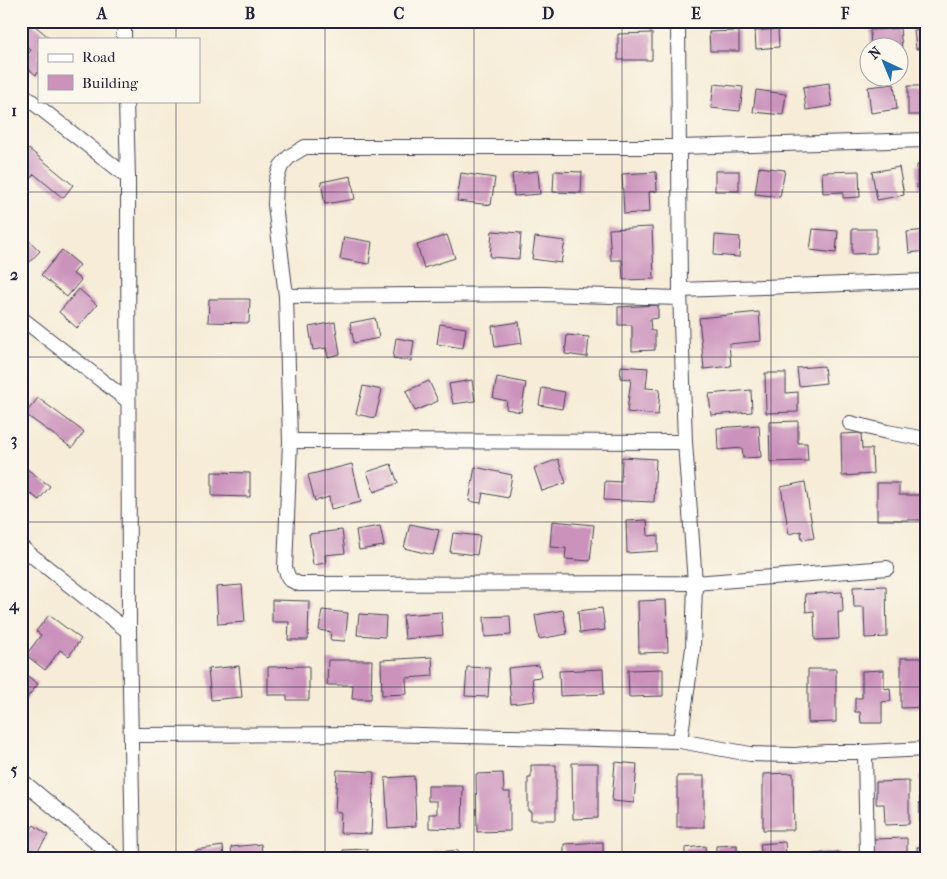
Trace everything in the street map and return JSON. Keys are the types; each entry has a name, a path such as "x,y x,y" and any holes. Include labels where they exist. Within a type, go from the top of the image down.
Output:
{"street":[{"path":"124,21 124,38"},
{"path":"678,21 680,294 685,442 695,583 693,648 680,741"},
{"path":"21,93 128,177"},
{"path":"126,102 128,177 129,632 133,858"},
{"path":"887,568 695,583 300,584 289,579 285,568 290,441 286,296 275,204 276,181 281,166 290,156 305,147 679,147 926,140"},
{"path":"286,296 680,294 926,280"},
{"path":"21,318 128,401"},
{"path":"850,423 926,439"},
{"path":"290,441 685,442"},
{"path":"21,546 129,632"},
{"path":"131,734 380,734 680,741 750,754 796,755 826,752 926,749"},
{"path":"865,752 867,858"},
{"path":"21,780 115,858"}],"building":[{"path":"21,21 29,21 50,38 38,38 38,72 36,75 21,63 31,50 21,43"},
{"path":"900,28 901,38 870,38 870,30"},
{"path":"778,29 779,47 756,49 755,31"},
{"path":"926,29 926,48 916,49 914,30"},
{"path":"739,31 739,51 710,51 709,32"},
{"path":"652,33 652,60 618,60 618,34"},
{"path":"829,83 832,106 806,110 803,87"},
{"path":"714,84 743,87 740,111 711,108"},
{"path":"910,86 926,86 926,107 921,107 922,115 908,115 908,88"},
{"path":"868,88 894,88 897,109 871,113"},
{"path":"756,90 786,94 783,115 753,112"},
{"path":"29,149 73,185 63,198 34,174 29,180 21,174 21,158"},
{"path":"926,164 926,188 917,188 917,165"},
{"path":"759,167 785,170 780,197 755,194"},
{"path":"899,167 904,195 877,200 872,172"},
{"path":"538,171 540,194 514,196 512,174"},
{"path":"554,171 582,172 581,193 553,192"},
{"path":"715,171 739,171 739,191 715,191"},
{"path":"859,171 860,197 843,198 843,192 823,193 822,172"},
{"path":"656,172 657,191 649,192 650,212 624,214 622,174"},
{"path":"461,173 495,178 491,205 457,201"},
{"path":"351,176 355,199 325,204 321,182"},
{"path":"652,227 654,279 623,280 622,260 611,260 609,229"},
{"path":"813,229 838,231 836,253 810,250"},
{"path":"852,229 876,229 876,253 852,254"},
{"path":"926,230 926,251 909,253 907,232"},
{"path":"492,231 521,233 519,259 490,257"},
{"path":"21,233 40,251 27,265 21,259"},
{"path":"447,235 455,258 424,268 417,245"},
{"path":"715,235 740,237 739,257 714,255"},
{"path":"344,237 372,242 369,264 340,259"},
{"path":"535,237 565,241 561,263 532,259"},
{"path":"62,250 80,265 73,274 81,280 67,297 41,275"},
{"path":"79,289 97,305 77,328 59,312"},
{"path":"209,299 250,299 249,323 208,322"},
{"path":"658,305 658,318 650,319 651,331 655,331 655,350 632,351 632,325 618,325 618,307"},
{"path":"759,312 761,341 729,344 731,366 704,369 699,318"},
{"path":"375,318 379,338 354,343 350,323"},
{"path":"335,322 340,354 328,357 326,348 313,350 309,327"},
{"path":"519,322 522,343 495,347 492,326"},
{"path":"440,324 466,328 463,348 437,344"},
{"path":"567,335 589,337 587,357 565,354"},
{"path":"396,338 414,341 411,361 393,358"},
{"path":"621,366 648,368 646,388 660,389 658,415 627,412 631,379 620,378"},
{"path":"824,366 826,383 799,386 797,368"},
{"path":"765,373 786,373 786,393 798,392 798,412 766,413"},
{"path":"497,377 526,383 521,412 506,409 507,401 493,398"},
{"path":"472,380 475,401 453,404 449,384"},
{"path":"429,381 438,401 415,411 406,391"},
{"path":"363,386 382,390 375,418 356,414"},
{"path":"542,388 565,392 562,409 539,405"},
{"path":"751,390 752,412 711,415 709,394"},
{"path":"38,398 84,432 72,448 25,414"},
{"path":"798,421 798,443 807,443 808,461 770,462 769,422"},
{"path":"759,425 761,457 743,458 742,448 718,450 717,428"},
{"path":"861,433 862,449 872,449 873,474 842,476 841,434"},
{"path":"622,457 656,459 654,502 604,500 605,481 621,482"},
{"path":"558,459 566,483 542,491 534,468"},
{"path":"352,464 361,502 331,509 329,497 315,501 308,475"},
{"path":"391,464 398,483 374,492 367,472"},
{"path":"23,466 50,486 39,500 21,487 21,468"},
{"path":"475,467 512,475 508,498 483,493 481,503 469,501"},
{"path":"212,472 250,473 250,497 212,496"},
{"path":"805,482 814,538 802,540 801,531 789,534 781,487"},
{"path":"877,483 899,483 899,495 925,495 925,520 877,520"},
{"path":"647,520 648,536 658,535 658,551 627,553 626,521"},
{"path":"552,521 594,525 590,561 565,559 566,548 550,547"},
{"path":"410,524 439,530 433,555 404,548"},
{"path":"380,526 384,546 359,550 356,530"},
{"path":"342,530 345,553 325,555 326,563 313,565 309,534"},
{"path":"453,533 480,536 477,555 450,552"},
{"path":"242,585 245,622 218,624 216,587"},
{"path":"886,586 887,637 865,638 864,607 854,607 853,587"},
{"path":"842,592 843,612 838,612 839,639 815,640 814,611 806,612 805,594"},
{"path":"272,600 309,601 308,640 288,640 289,622 272,622"},
{"path":"666,600 668,652 639,653 638,601"},
{"path":"602,608 605,630 580,633 578,611"},
{"path":"322,610 348,613 345,641 330,640 331,632 319,630"},
{"path":"563,610 567,634 539,639 535,615"},
{"path":"441,612 443,635 405,639 403,615"},
{"path":"359,614 386,616 385,637 357,635"},
{"path":"49,615 81,639 69,656 60,650 45,670 26,655 41,635 36,631"},
{"path":"510,616 511,635 485,637 484,617"},
{"path":"432,657 433,676 406,678 407,694 382,695 381,660"},
{"path":"901,658 926,658 926,707 901,708"},
{"path":"328,660 372,660 371,699 352,699 353,685 327,685"},
{"path":"539,665 541,677 532,678 535,701 511,704 508,668"},
{"path":"239,666 242,697 211,700 208,669"},
{"path":"309,666 309,700 287,700 287,695 268,695 268,667"},
{"path":"467,667 490,668 488,697 465,696"},
{"path":"603,669 604,694 560,696 559,671"},
{"path":"663,669 663,696 629,697 628,670"},
{"path":"808,669 836,669 836,722 808,723"},
{"path":"884,670 884,689 890,688 891,701 882,702 882,723 861,723 860,712 855,712 855,698 862,698 862,671"},
{"path":"21,671 38,684 21,705"},
{"path":"615,762 637,764 634,803 612,801"},
{"path":"572,763 598,763 598,818 573,819"},
{"path":"531,765 556,765 556,820 531,820 531,811 528,811 528,778 531,778"},
{"path":"337,770 374,772 371,834 340,833 341,812 335,812"},
{"path":"503,773 504,792 510,792 510,831 477,832 476,774"},
{"path":"793,773 794,830 763,830 763,774"},
{"path":"919,775 926,775 926,826 920,827"},
{"path":"414,776 416,826 388,828 385,778"},
{"path":"677,776 704,776 704,827 677,827"},
{"path":"909,781 909,824 885,825 884,804 876,804 876,782"},
{"path":"428,786 463,786 462,829 429,828 429,814 437,814 437,801 428,801"},
{"path":"34,825 48,835 33,858 28,858 21,853 21,827 29,832"},
{"path":"907,838 907,858 872,856 872,839"},
{"path":"603,842 603,858 564,858 564,844"},
{"path":"785,842 786,855 793,855 793,858 762,858 760,844"},
{"path":"261,844 262,858 232,858 231,847"},
{"path":"737,845 737,858 716,858 716,846"},
{"path":"223,846 224,858 196,858 195,850"},
{"path":"705,846 706,858 685,858 685,848"},
{"path":"917,847 926,847 926,858 917,858"},
{"path":"367,849 368,858 343,858 343,850"},
{"path":"458,850 459,858 434,858 433,853"},
{"path":"292,852 320,853 320,858 292,858"},
{"path":"839,852 840,858 813,858 812,854"},
{"path":"548,855 548,858 528,858 528,856"}]}
